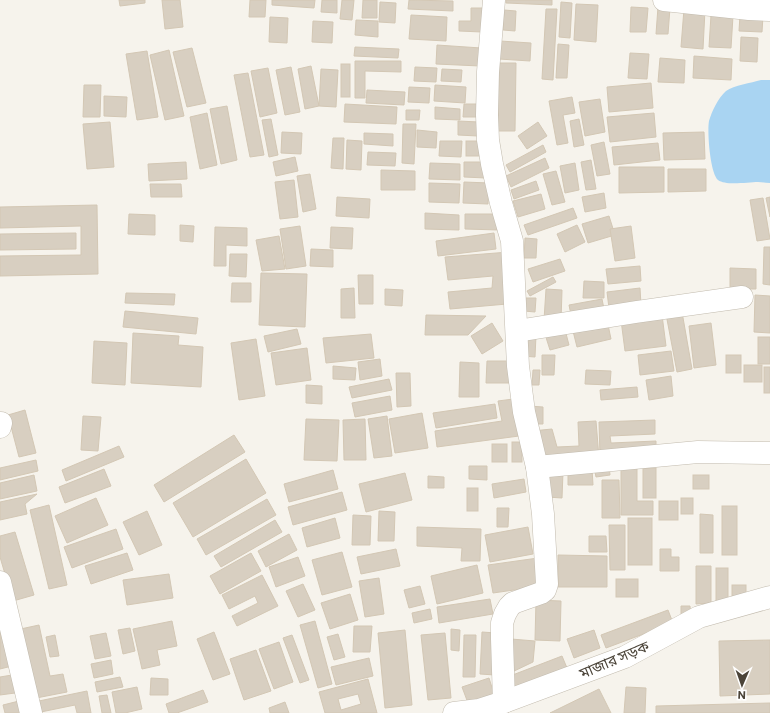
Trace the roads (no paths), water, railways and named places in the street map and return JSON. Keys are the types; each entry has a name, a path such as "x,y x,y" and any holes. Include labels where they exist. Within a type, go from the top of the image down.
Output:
{"street":[{"path":"494,0 488,72 488,140 501,203 512,241 518,366 523,406 537,467 544,514 547,584 545,590 541,593 513,603 505,614 502,623 504,702"},
{"path":"664,0 723,3 750,9 770,10"},
{"path":"516,331 742,297"},
{"path":"537,467 698,452 770,453"},
{"path":"0,582 31,713"},
{"name":"মাজার সড়ক","path":"454,713 479,710 504,702 625,657 699,617 770,597"}],"water":[{"path":"761,80 770,80 770,183 722,182 715,176 711,161 708,126 712,113 718,101 726,91"}]}
